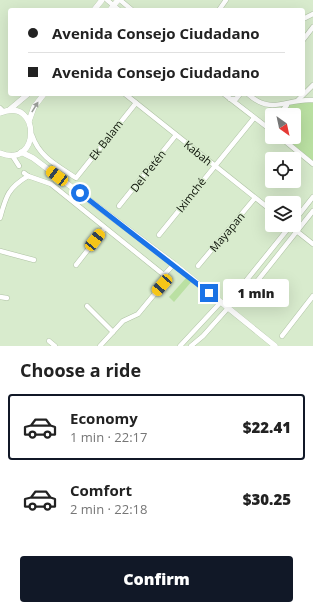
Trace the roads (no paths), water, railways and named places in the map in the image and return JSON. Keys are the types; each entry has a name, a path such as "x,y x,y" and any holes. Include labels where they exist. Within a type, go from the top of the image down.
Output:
{"street":[{"path":"96,8 102,0"},
{"path":"107,0 112,8 119,0 129,8"},
{"path":"221,8 227,0"},
{"path":"305,37 313,27"},
{"path":"305,93 313,85"},
{"path":"9,110 26,96"},
{"path":"0,153 12,155 21,152 29,144 32,135 29,121 34,107 42,96"},
{"name":"Kabah","path":"127,96 265,206"},
{"path":"226,96 265,126"},
{"path":"230,99 236,99 238,96"},
{"path":"250,96 254,100 264,105 286,105 298,100 302,96"},
{"path":"298,100 313,100"},
{"name":"Ek Balam","path":"32,135 35,144 43,155 76,178 136,103"},
{"path":"1,111 9,110 21,113 29,121"},
{"name":"Iximché","path":"159,235 254,118"},
{"name":"Del Petén","path":"120,206 176,135"},
{"path":"289,144 313,164"},
{"path":"21,152 33,158 174,264 220,303 275,346"},
{"path":"12,155 19,166"},
{"path":"24,172 28,176 51,184 164,275"},
{"path":"0,218 10,190 17,183 28,176"},
{"path":"301,212 313,196"},
{"name":"Mayapan","path":"198,266 255,198"},
{"path":"301,227 313,211"},
{"path":"76,265 105,228"},
{"path":"233,297 284,232"},
{"path":"239,304 297,232 313,244"},
{"path":"0,251 34,260"},
{"path":"100,346 123,321 138,314 162,285 164,275 174,264"},
{"path":"282,336 313,296"},
{"path":"0,297 7,298"},
{"path":"180,346 220,303"},
{"path":"87,306 113,332"},
{"path":"185,340 192,345 203,336 228,308"},
{"path":"199,326 203,336"},
{"path":"49,341 55,346"}]}
